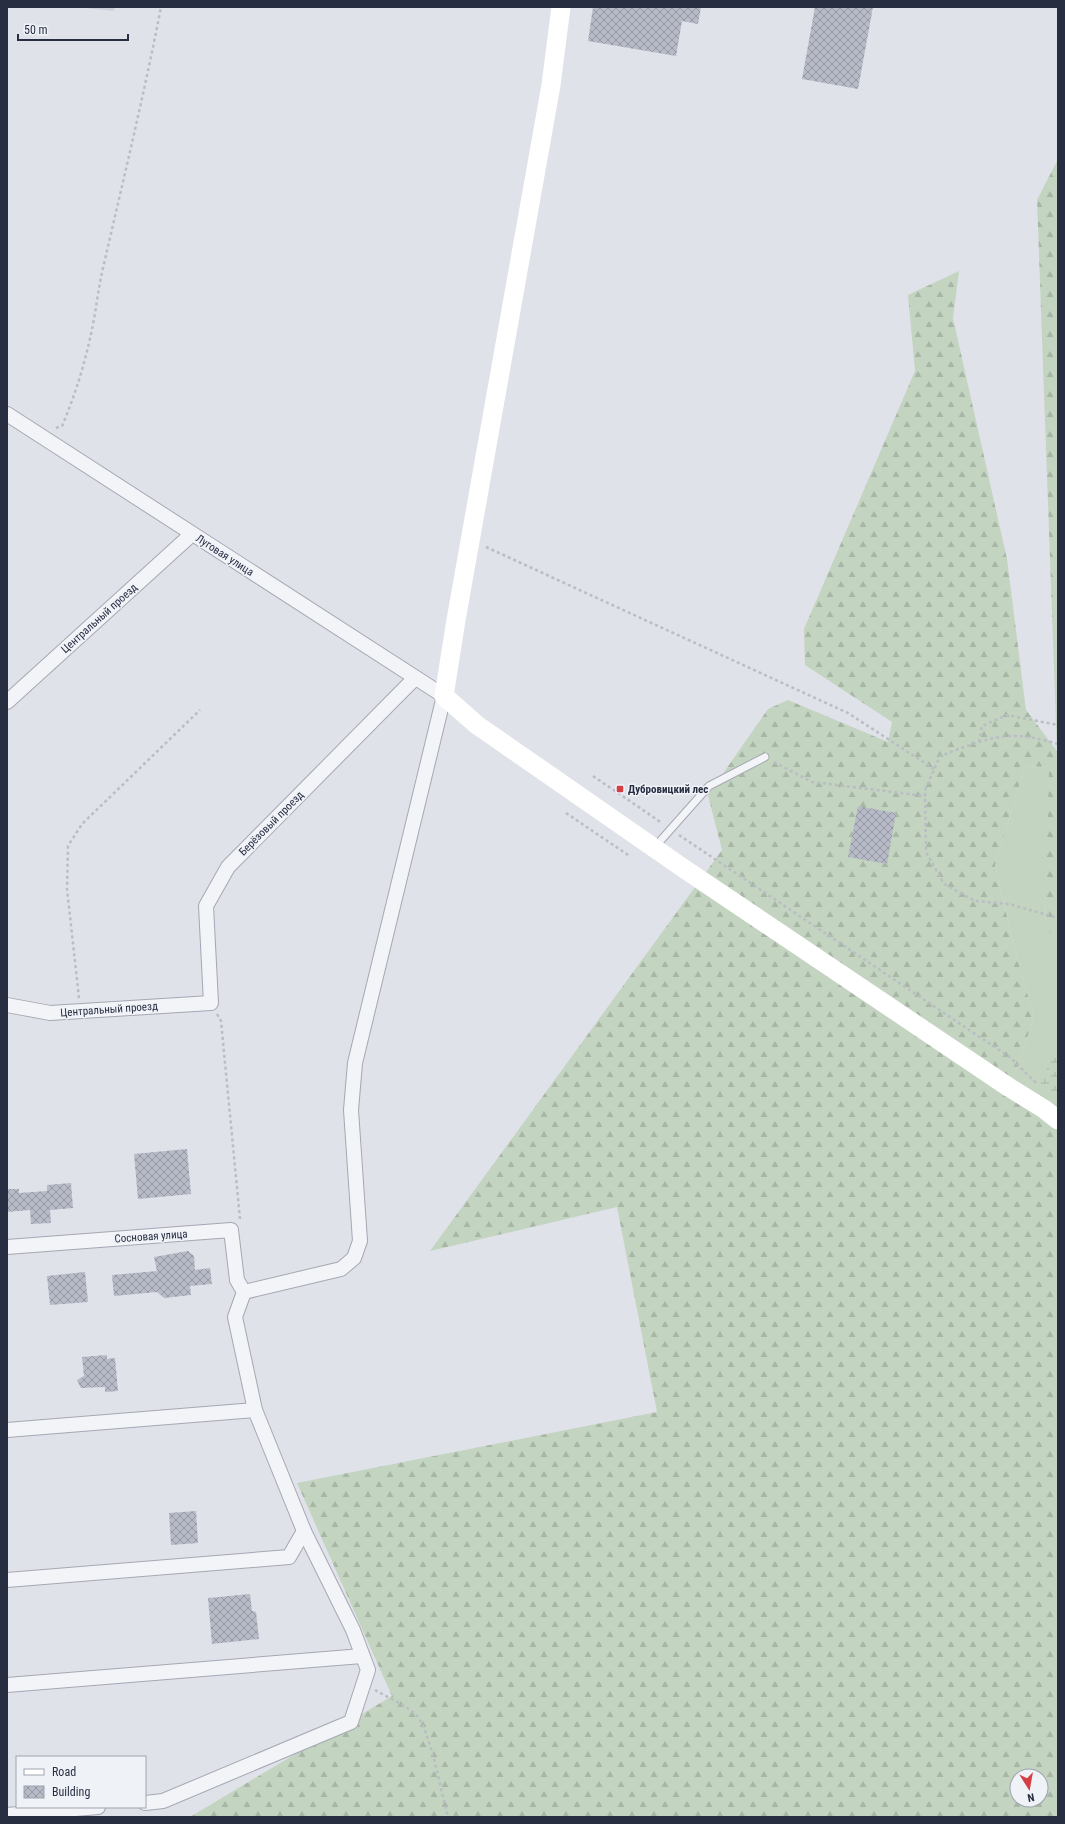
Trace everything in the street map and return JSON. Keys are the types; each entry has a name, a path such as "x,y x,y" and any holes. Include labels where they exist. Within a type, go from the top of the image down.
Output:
{"street":[{"path":"244,1292 341,1269 354,1258 360,1240 351,1110 355,1063 444,696 470,540 551,85 561,7"},
{"name":"Луговая улица","path":"7,414 444,696"},
{"name":"Центральный проезд","path":"7,702 192,534"},
{"name":"Берёзовый проезд","path":"211,1003 206,906 228,867 415,678"},
{"path":"444,696 476,725 654,848 1003,1084 1044,1109 1058,1120"},
{"name":"Центральный проезд","path":"7,1005 50,1013 211,1003"},
{"path":"231,1230 237,1280 244,1292"},
{"name":"Сосновая улица","path":"7,1248 231,1230"},
{"path":"146,1803 163,1801 351,1722 368,1670 353,1630 304,1532 255,1410 235,1317 244,1292"},
{"path":"7,1430 255,1410"},
{"path":"7,1580 289,1557 304,1532"},
{"path":"7,1685 362,1656"},
{"path":"7,1815 87,1808"}],"lane":[{"path":"654,848 709,786 765,757"}],"path":[{"path":"45,439 48,432 62,426 75,396 85,361 100,282 150,66 160,7"},
{"path":"470,540 848,713 934,769"},
{"path":"80,1010 67,889 68,846 82,824 200,710"},
{"path":"979,742 982,726 1007,715 1058,725"},
{"path":"1058,744 1038,738 1014,735 979,742 940,756 925,790 926,852 944,884 975,901 1009,904 1058,918"},
{"path":"765,757 812,782 925,796"},
{"path":"593,776 1011,1058 1039,1086"},
{"path":"566,813 628,856"},
{"path":"211,1003 221,1021 240,1220 231,1230"},
{"path":"364,1685 401,1704 418,1717 428,1738 448,1817"}],"shaded area":[{"path":"75,7 115,7 114,11"}],"green space":[{"path":"1058,159 1058,940 1045,927 1049,767 1025,766 995,865 1015,951 1034,1017 1010,1088 1058,1120 1058,1817 190,1817 392,1696 297,1483 657,1412 617,1207 430,1251 722,850 708,795 768,709 788,700 888,742 892,722 805,665 804,629 915,371 908,295 959,271 953,318 1007,559 1026,710 1057,751 1037,200"},
{"path":"1025,766 1050,767 1045,926 1058,940 1058,1120 1010,1088 1034,1017 1015,951 995,865"},
{"path":"1058,1047 1058,1099 1040,1083"}],"building":[{"path":"593,7 701,7 698,24 682,21 676,56 588,41"},
{"path":"815,7 873,7 858,89 802,79"},
{"path":"858,806 896,813 887,864 848,857"},
{"path":"187,1149 191,1194 138,1199 134,1154"},
{"path":"71,1183 73,1208 50,1210 51,1223 31,1224 30,1210 7,1212 7,1189 19,1189 19,1193 47,1191 47,1185"},
{"path":"188,1251 194,1256 195,1270 210,1268 212,1284 190,1286 191,1295 164,1298 157,1292 114,1296 112,1275 157,1271 154,1257"},
{"path":"85,1272 88,1302 50,1305 47,1276"},
{"path":"107,1355 107,1359 115,1358 118,1391 105,1392 105,1387 81,1388 77,1380 84,1376 82,1357"},
{"path":"196,1511 198,1543 171,1545 169,1513"},
{"path":"250,1594 252,1611 256,1612 259,1639 212,1644 208,1598"}],"place":[{"name":"Дубровицкий лес","path":"620,789"}]}
